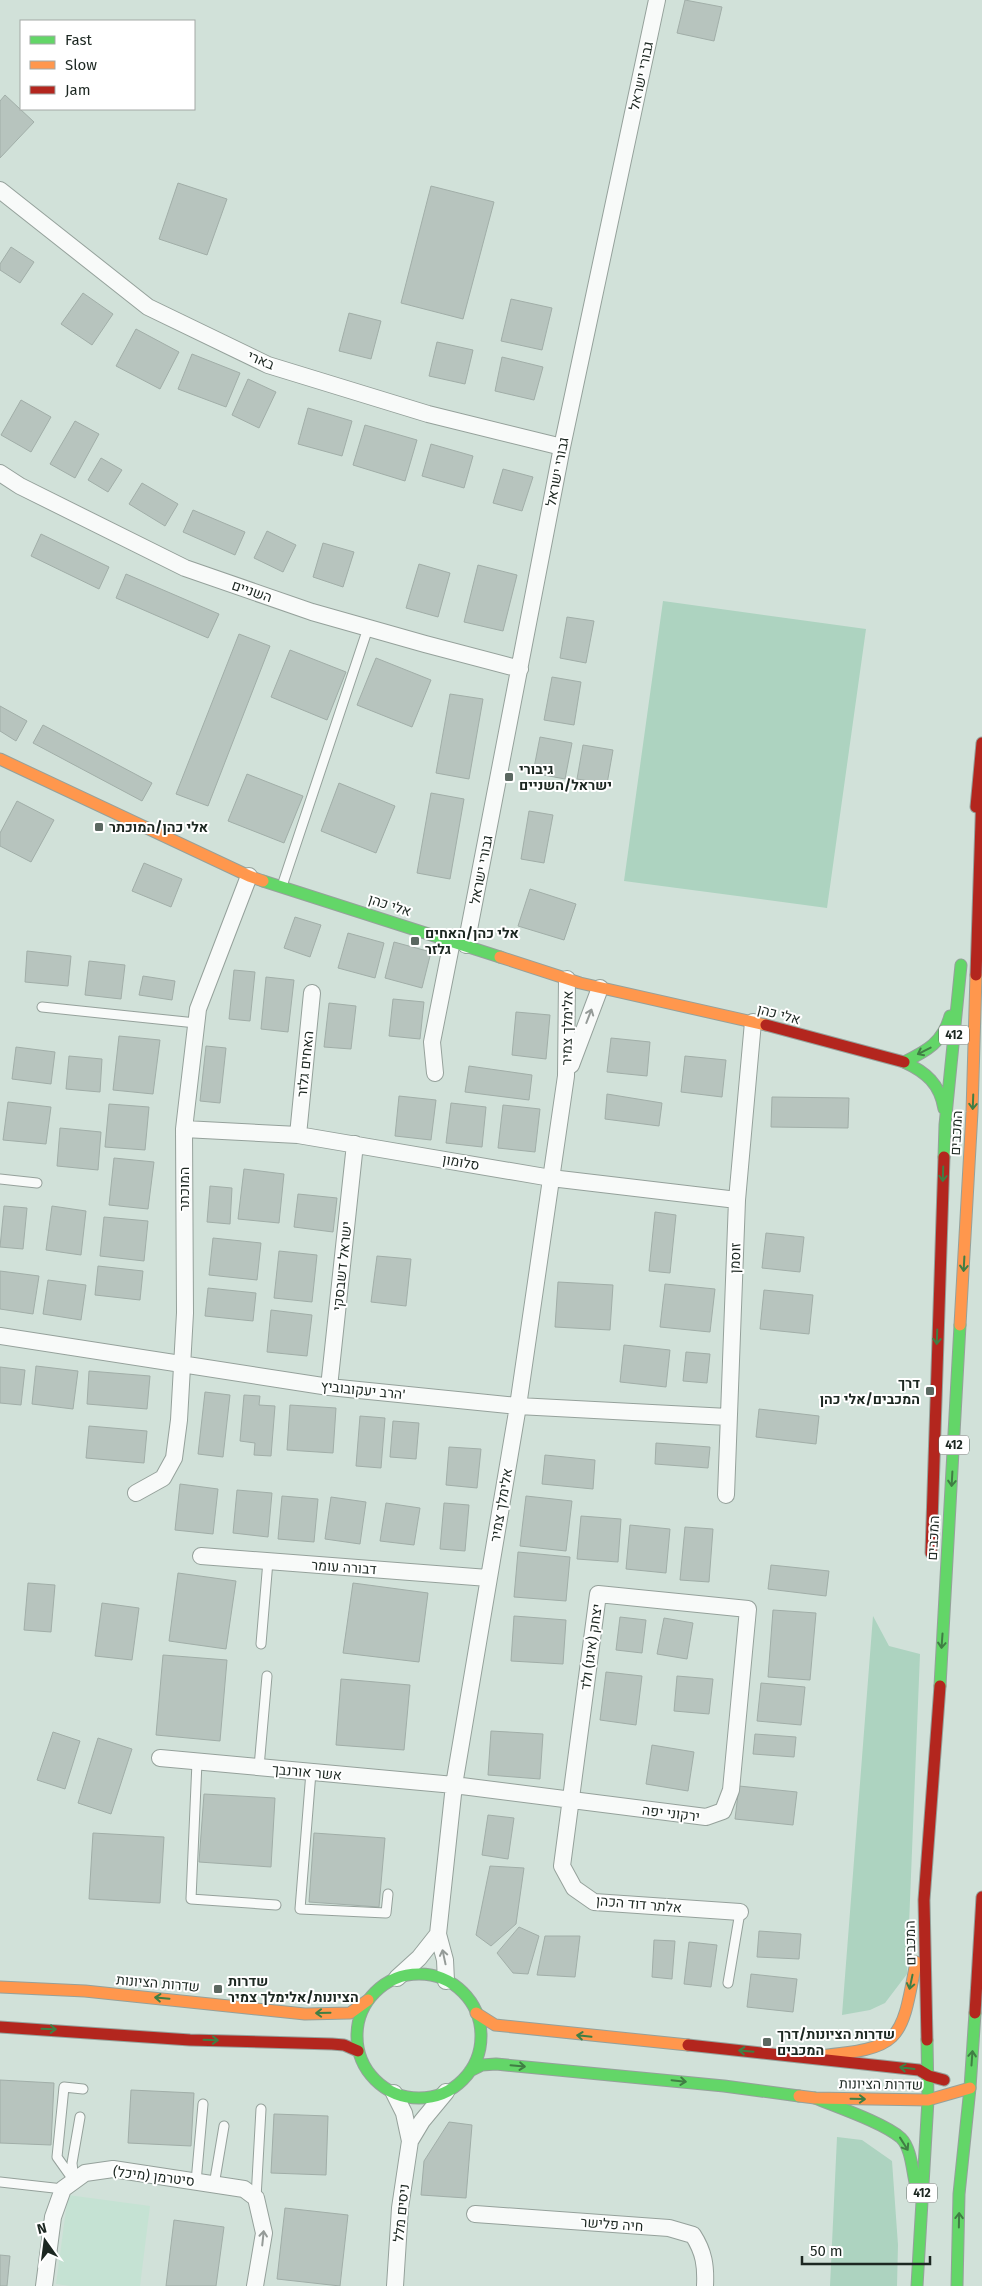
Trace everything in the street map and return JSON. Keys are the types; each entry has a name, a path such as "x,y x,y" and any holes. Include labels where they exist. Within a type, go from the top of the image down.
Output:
{"main road":[{"path":"966,921 982,743"},
{"name":"אלי כהן","path":"0,759 249,876 567,979 753,1022 904,1062 920,1069 935,1083 943,1098 945,1125"},
{"name":"המכבים","path":"917,2286 928,2100 924,1900 971,1245 972,1112 982,790"},
{"name":"412","path":"904,1062 936,1046 948,1025 962,954 945,1125 931,1562"},
{"name":"412","path":"932,1620 932,1785"},
{"path":"957,2286 960,2194 970,2088 982,1897"},
{"path":"818,2056 865,2051 885,2041 898,2031 904,2016 916,1961 924,1900"},
{"path":"414,1975 430,1976 446,1981 459,1989 469,2000 476,2013 481,2033 479,2053 470,2071 455,2087 429,2098 412,2098 394,2093 382,2087 371,2077 358,2051 357,2034 360,2016 368,2000 381,1987 397,1978 414,1975"},
{"name":"שדרות הציונות","path":"0,1987 85,1991 305,2014 350,2012 368,2000"},
{"name":"שדרות הציונות","path":"476,2013 495,2025 515,2028 652,2044 818,2056 919,2070 928,2076 970,2088"},
{"path":"0,2027 190,2040 332,2044 358,2051"},
{"name":"שדרות הציונות","path":"470,2071 482,2065 496,2064 724,2086 815,2098 928,2100 970,2088"},
{"path":"815,2098 873,2122 901,2138 910,2156 917,2190 917,2270"}],"street":[{"name":"גבורי ישראל","path":"435,1073 432,1042 459,943 520,669 562,447 657,0"},
{"name":"בארי","path":"0,190 148,307 268,365 428,414 562,447"},
{"name":"השניים","path":"0,473 20,486 185,568 312,612 520,669"},
{"name":"המוכתר","path":"136,1493 163,1478 174,1458 179,1420 185,1313 184,1129 196,1023 198,1009 249,876"},
{"name":"אלימלך צמיר","path":"446,1981 445,1960 438,1934 454,1785 518,1406 566,1076 567,979"},
{"name":"אלימלך צמיר","path":"566,1076 600,988"},
{"name":"האחים גלזר","path":"298,1135 312,993"},
{"name":"זוסמן","path":"726,1495 738,1200 753,1022"},
{"name":"סלומון","path":"184,1129 298,1135 551,1178 738,1200"},
{"name":"ישראל דשבסקי","path":"329,1387 356,1144"},
{"name":"הרב יעקובוביץ'","path":"0,1336 183,1366 329,1387 518,1406 728,1417"},
{"name":"דבורה עומר","path":"201,1556 488,1578"},
{"name":"יצחק (איגו) ולד","path":"570,1800 598,1594 728,1607"},
{"name":"ירקוני יפה","path":"454,1785 706,1817 723,1811 731,1790 748,1608 728,1607"},
{"name":"אשר אורנבך","path":"160,1758 454,1785"},
{"name":"אלתר דוד הכהן","path":"570,1800 562,1866 574,1888 594,1902 740,1912"},
{"path":"397,1978 419,1958 438,1934"},
{"name":"ניסים מלל","path":"410,2141 422,2121 446,2092"},
{"name":"ניסים מלל","path":"394,2093 404,2113 410,2141 400,2208 395,2286"},
{"name":"סיטרמן (מיכל)","path":"68,2185 85,2173 113,2169 244,2189 256,2198"},
{"path":"44,2286 53,2217 68,2185"},
{"path":"255,2286 264,2233 256,2198"},
{"name":"חיה פלישר","path":"475,2214 669,2228 693,2235 701,2247 706,2266 705,2286"}],"lane":[{"path":"282,886 368,628"},
{"path":"42,1007 196,1023"},
{"path":"0,1179 37,1183"},
{"path":"261,1644 268,1561"},
{"path":"259,1767 267,1676"},
{"path":"197,1762 190,1899 276,1905"},
{"path":"311,1772 300,1909 386,1913 388,1894"},
{"path":"728,1984 740,1912"},
{"path":"68,2185 57,2157 64,2087 83,2089"},
{"path":"196,2182 204,2104"},
{"path":"256,2198 261,2109"},
{"path":"68,2185 80,2117"},
{"path":"214,2184 224,2126"},
{"path":"0,2182 68,2185"}],"shaded area":[{"path":"663,601 866,629 827,908 624,881"},
{"path":"873,1616 889,1646 920,1654 907,1974 885,2003 870,2010 842,2015"},
{"path":"837,2137 862,2140 892,2161 898,2245 897,2286 830,2286"},
{"path":"68,2195 150,2206 140,2286 71,2286 56,2284"}],"building":[{"path":"685,0 722,7 714,41 677,33"},
{"path":"5,95 34,122 0,158 0,101"},
{"path":"178,183 227,199 207,255 159,239"},
{"path":"431,186 494,202 463,319 401,303"},
{"path":"11,247 34,262 20,283 0,270 0,264"},
{"path":"83,293 113,314 92,345 61,324"},
{"path":"511,299 552,308 542,350 501,341"},
{"path":"349,313 381,321 371,359 339,351"},
{"path":"136,329 179,352 160,389 116,366"},
{"path":"437,342 473,350 465,384 429,376"},
{"path":"192,354 240,373 226,407 178,389"},
{"path":"502,357 543,367 534,400 495,391"},
{"path":"248,379 276,392 259,428 232,415"},
{"path":"21,400 51,417 31,452 1,435"},
{"path":"308,408 352,421 342,456 298,444"},
{"path":"75,421 99,434 75,478 50,464"},
{"path":"365,425 417,440 405,481 353,465"},
{"path":"431,444 473,456 464,488 422,476"},
{"path":"101,458 122,470 108,492 88,480"},
{"path":"503,469 533,477 522,511 493,503"},
{"path":"142,483 178,504 165,526 129,504"},
{"path":"193,510 245,532 235,555 183,532"},
{"path":"267,531 296,545 283,572 254,558"},
{"path":"41,534 109,567 99,589 31,556"},
{"path":"323,543 354,552 343,587 313,577"},
{"path":"419,564 450,573 438,617 406,608"},
{"path":"478,565 517,575 503,631 464,622"},
{"path":"126,574 219,614 208,638 116,598"},
{"path":"567,617 594,621 586,663 560,658"},
{"path":"239,634 270,646 208,806 176,794"},
{"path":"290,650 346,672 327,720 271,697"},
{"path":"376,658 431,680 412,727 357,705"},
{"path":"552,677 581,682 574,725 544,720"},
{"path":"450,694 483,699 469,779 436,773"},
{"path":"0,706 27,721 16,741 0,731"},
{"path":"43,725 152,783 142,801 33,743"},
{"path":"540,737 572,743 565,779 533,773"},
{"path":"583,745 613,750 607,784 577,779"},
{"path":"247,774 303,796 284,843 228,821"},
{"path":"339,783 395,806 376,853 321,831"},
{"path":"431,793 464,799 450,879 417,873"},
{"path":"17,801 54,820 31,862 0,846 0,833"},
{"path":"529,811 553,815 544,863 521,859"},
{"path":"144,863 182,879 171,907 132,891"},
{"path":"530,889 576,904 564,940 518,926"},
{"path":"295,917 321,925 310,957 284,948"},
{"path":"348,933 384,943 375,978 338,968"},
{"path":"394,942 431,952 422,988 385,978"},
{"path":"27,951 71,956 68,986 25,982"},
{"path":"89,961 125,965 121,999 85,995"},
{"path":"234,970 255,972 250,1021 229,1019"},
{"path":"143,976 175,981 172,1000 139,995"},
{"path":"266,977 294,980 288,1032 261,1029"},
{"path":"393,999 424,1002 420,1039 389,1036"},
{"path":"329,1003 356,1006 351,1049 324,1047"},
{"path":"516,1012 550,1015 546,1059 512,1055"},
{"path":"119,1036 160,1040 153,1094 113,1090"},
{"path":"611,1038 650,1042 647,1076 607,1072"},
{"path":"206,1046 226,1048 220,1103 200,1101"},
{"path":"16,1047 55,1052 51,1084 12,1079"},
{"path":"69,1056 102,1059 100,1092 66,1089"},
{"path":"685,1056 726,1060 722,1097 681,1092"},
{"path":"469,1066 532,1075 529,1100 465,1092"},
{"path":"607,1094 662,1103 659,1126 605,1119"},
{"path":"399,1096 436,1100 431,1140 395,1136"},
{"path":"772,1097 849,1098 848,1128 771,1127"},
{"path":"8,1102 51,1107 46,1144 3,1140"},
{"path":"451,1103 486,1107 482,1147 446,1143"},
{"path":"109,1104 149,1107 145,1150 105,1147"},
{"path":"503,1105 540,1109 535,1152 498,1148"},
{"path":"60,1128 101,1132 98,1170 57,1166"},
{"path":"114,1158 154,1162 148,1209 109,1205"},
{"path":"244,1169 284,1174 279,1223 238,1219"},
{"path":"210,1186 232,1188 230,1224 207,1222"},
{"path":"298,1194 337,1198 333,1232 294,1227"},
{"path":"4,1206 27,1208 23,1249 0,1247"},
{"path":"52,1206 86,1211 81,1255 46,1250"},
{"path":"655,1212 676,1215 670,1273 649,1271"},
{"path":"104,1217 148,1221 144,1261 100,1256"},
{"path":"766,1233 804,1237 800,1272 762,1268"},
{"path":"213,1238 261,1243 257,1280 209,1275"},
{"path":"279,1251 317,1255 312,1302 274,1298"},
{"path":"377,1256 411,1259 406,1306 371,1302"},
{"path":"98,1266 143,1271 140,1300 95,1295"},
{"path":"0,1271 39,1276 33,1314 0,1309"},
{"path":"48,1280 86,1285 81,1320 43,1314"},
{"path":"558,1282 613,1285 610,1330 555,1327"},
{"path":"665,1284 715,1289 710,1332 660,1327"},
{"path":"208,1288 256,1293 253,1321 205,1316"},
{"path":"764,1290 813,1295 809,1334 760,1329"},
{"path":"271,1310 312,1315 307,1356 267,1352"},
{"path":"624,1345 670,1350 666,1387 620,1382"},
{"path":"686,1352 710,1354 707,1383 683,1381"},
{"path":"36,1366 78,1371 73,1409 32,1404"},
{"path":"0,1367 25,1370 21,1405 0,1403"},
{"path":"89,1371 150,1376 147,1409 87,1404"},
{"path":"205,1392 230,1395 223,1457 198,1454"},
{"path":"244,1395 260,1396 259,1405 275,1406 271,1456 254,1455 255,1443 240,1441"},
{"path":"290,1405 336,1408 333,1453 287,1450"},
{"path":"759,1409 819,1416 816,1444 756,1437"},
{"path":"360,1416 385,1418 381,1468 356,1466"},
{"path":"393,1421 419,1423 416,1459 390,1457"},
{"path":"89,1426 147,1431 144,1463 86,1458"},
{"path":"656,1443 710,1447 708,1468 655,1464"},
{"path":"449,1447 481,1449 477,1488 446,1485"},
{"path":"545,1455 595,1460 593,1489 542,1484"},
{"path":"180,1484 218,1489 213,1534 175,1530"},
{"path":"237,1490 272,1493 268,1537 233,1533"},
{"path":"282,1496 318,1499 314,1542 278,1539"},
{"path":"526,1496 572,1501 566,1551 520,1546"},
{"path":"331,1497 366,1502 360,1544 325,1539"},
{"path":"386,1503 420,1508 414,1545 380,1541"},
{"path":"444,1503 469,1505 465,1551 440,1549"},
{"path":"581,1516 621,1519 618,1562 577,1559"},
{"path":"630,1525 670,1529 666,1573 626,1569"},
{"path":"685,1527 713,1529 709,1582 680,1580"},
{"path":"518,1552 570,1557 566,1601 514,1597"},
{"path":"771,1565 829,1571 826,1596 768,1589"},
{"path":"178,1573 236,1581 226,1649 169,1641"},
{"path":"28,1583 55,1585 51,1632 24,1630"},
{"path":"353,1583 428,1593 419,1662 343,1653"},
{"path":"102,1603 139,1608 132,1660 95,1656"},
{"path":"773,1610 816,1613 810,1680 768,1677"},
{"path":"514,1616 566,1620 563,1664 511,1661"},
{"path":"620,1617 646,1620 642,1653 616,1650"},
{"path":"664,1618 693,1623 687,1659 657,1654"},
{"path":"163,1655 227,1660 220,1741 156,1735"},
{"path":"606,1672 642,1676 636,1725 600,1720"},
{"path":"677,1676 713,1679 709,1714 674,1711"},
{"path":"341,1679 410,1685 404,1750 336,1745"},
{"path":"761,1683 805,1687 801,1725 757,1721"},
{"path":"491,1731 543,1734 540,1779 488,1775"},
{"path":"53,1732 80,1741 65,1789 37,1780"},
{"path":"755,1734 796,1737 794,1757 753,1754"},
{"path":"98,1738 132,1749 111,1814 78,1803"},
{"path":"652,1745 694,1752 688,1791 646,1784"},
{"path":"739,1786 797,1792 793,1825 735,1819"},
{"path":"204,1794 275,1798 271,1867 199,1862"},
{"path":"488,1815 514,1818 508,1859 482,1855"},
{"path":"93,1833 164,1837 160,1903 89,1899"},
{"path":"314,1833 385,1838 379,1907 309,1902"},
{"path":"490,1866 524,1868 516,1924 491,1946 476,1935"},
{"path":"519,1927 539,1936 528,1974 513,1973 497,1953"},
{"path":"759,1931 801,1934 799,1959 757,1957"},
{"path":"545,1936 580,1936 575,1977 537,1975"},
{"path":"654,1940 675,1941 672,1979 652,1977"},
{"path":"689,1942 717,1945 711,1987 684,1984"},
{"path":"751,1974 797,1979 793,2012 747,2007"},
{"path":"0,2080 54,2083 51,2145 0,2143"},
{"path":"131,2090 194,2093 191,2146 128,2143"},
{"path":"274,2114 328,2116 326,2175 271,2173"},
{"path":"449,2122 472,2125 466,2198 421,2195 424,2161"},
{"path":"285,2208 348,2215 340,2286 277,2279"},
{"path":"174,2220 224,2227 216,2286 166,2286"},
{"path":"0,2255 10,2256 7,2286 0,2286"}],"traffic: fast":[{"path":"263,881 500,957"},
{"path":"944,1157 945,1125 961,965"},
{"path":"904,1062 933,1045 943,1033 950,1016"},
{"path":"904,1062 919,1070 931,1080 939,1093 944,1109"},
{"path":"940,1686 960,1325"},
{"path":"419,1974 443,1979 463,1992 476,2012 481,2036 476,2060 463,2080 443,2093 419,2098 395,2093 375,2080 362,2060 357,2036 362,2012 375,1992 395,1979 419,1974"},
{"path":"957,2286 959,2194 970,2088 975,2013"},
{"path":"917,2286 928,2100 927,2040"},
{"path":"470,2071 482,2065 496,2064 724,2086 799,2096"},
{"path":"815,2098 872,2121 901,2138 909,2153 915,2182"}],"traffic: slow":[{"path":"0,759 263,881"},
{"path":"500,957 580,983 766,1025"},
{"path":"960,1325 972,1112 976,975"},
{"path":"818,2056 867,2049 882,2044 893,2036 901,2025 906,2009 916,1962"},
{"path":"0,1987 85,1991 305,2014 350,2013 368,2000"},
{"path":"476,2013 495,2025 688,2045"},
{"path":"799,2096 815,2098 928,2100 970,2088"}],"traffic: jam":[{"path":"976,807 982,743"},
{"path":"976,975 982,791"},
{"path":"766,1025 904,1062"},
{"path":"931,1553 944,1157"},
{"path":"927,2040 924,1900 940,1686"},
{"path":"975,2013 982,1897"},
{"path":"0,2027 190,2040 332,2044 344,2045 358,2051"},
{"path":"688,2045 919,2070 929,2076 944,2080"}],"place":[{"name":"גיבורי ישראל/השניים","path":"509,777"},
{"name":"אלי כהן/המוכתר","path":"99,827"},
{"name":"אלי כהן/האחים גלזר","path":"415,941"},
{"name":"דרך המכבים/אלי כהן","path":"930,1391"},
{"name":"שדרות הציונות/אלימלך צמיר","path":"218,1989"},
{"name":"שדרות הציונות/דרך המכבים","path":"767,2042"}]}
